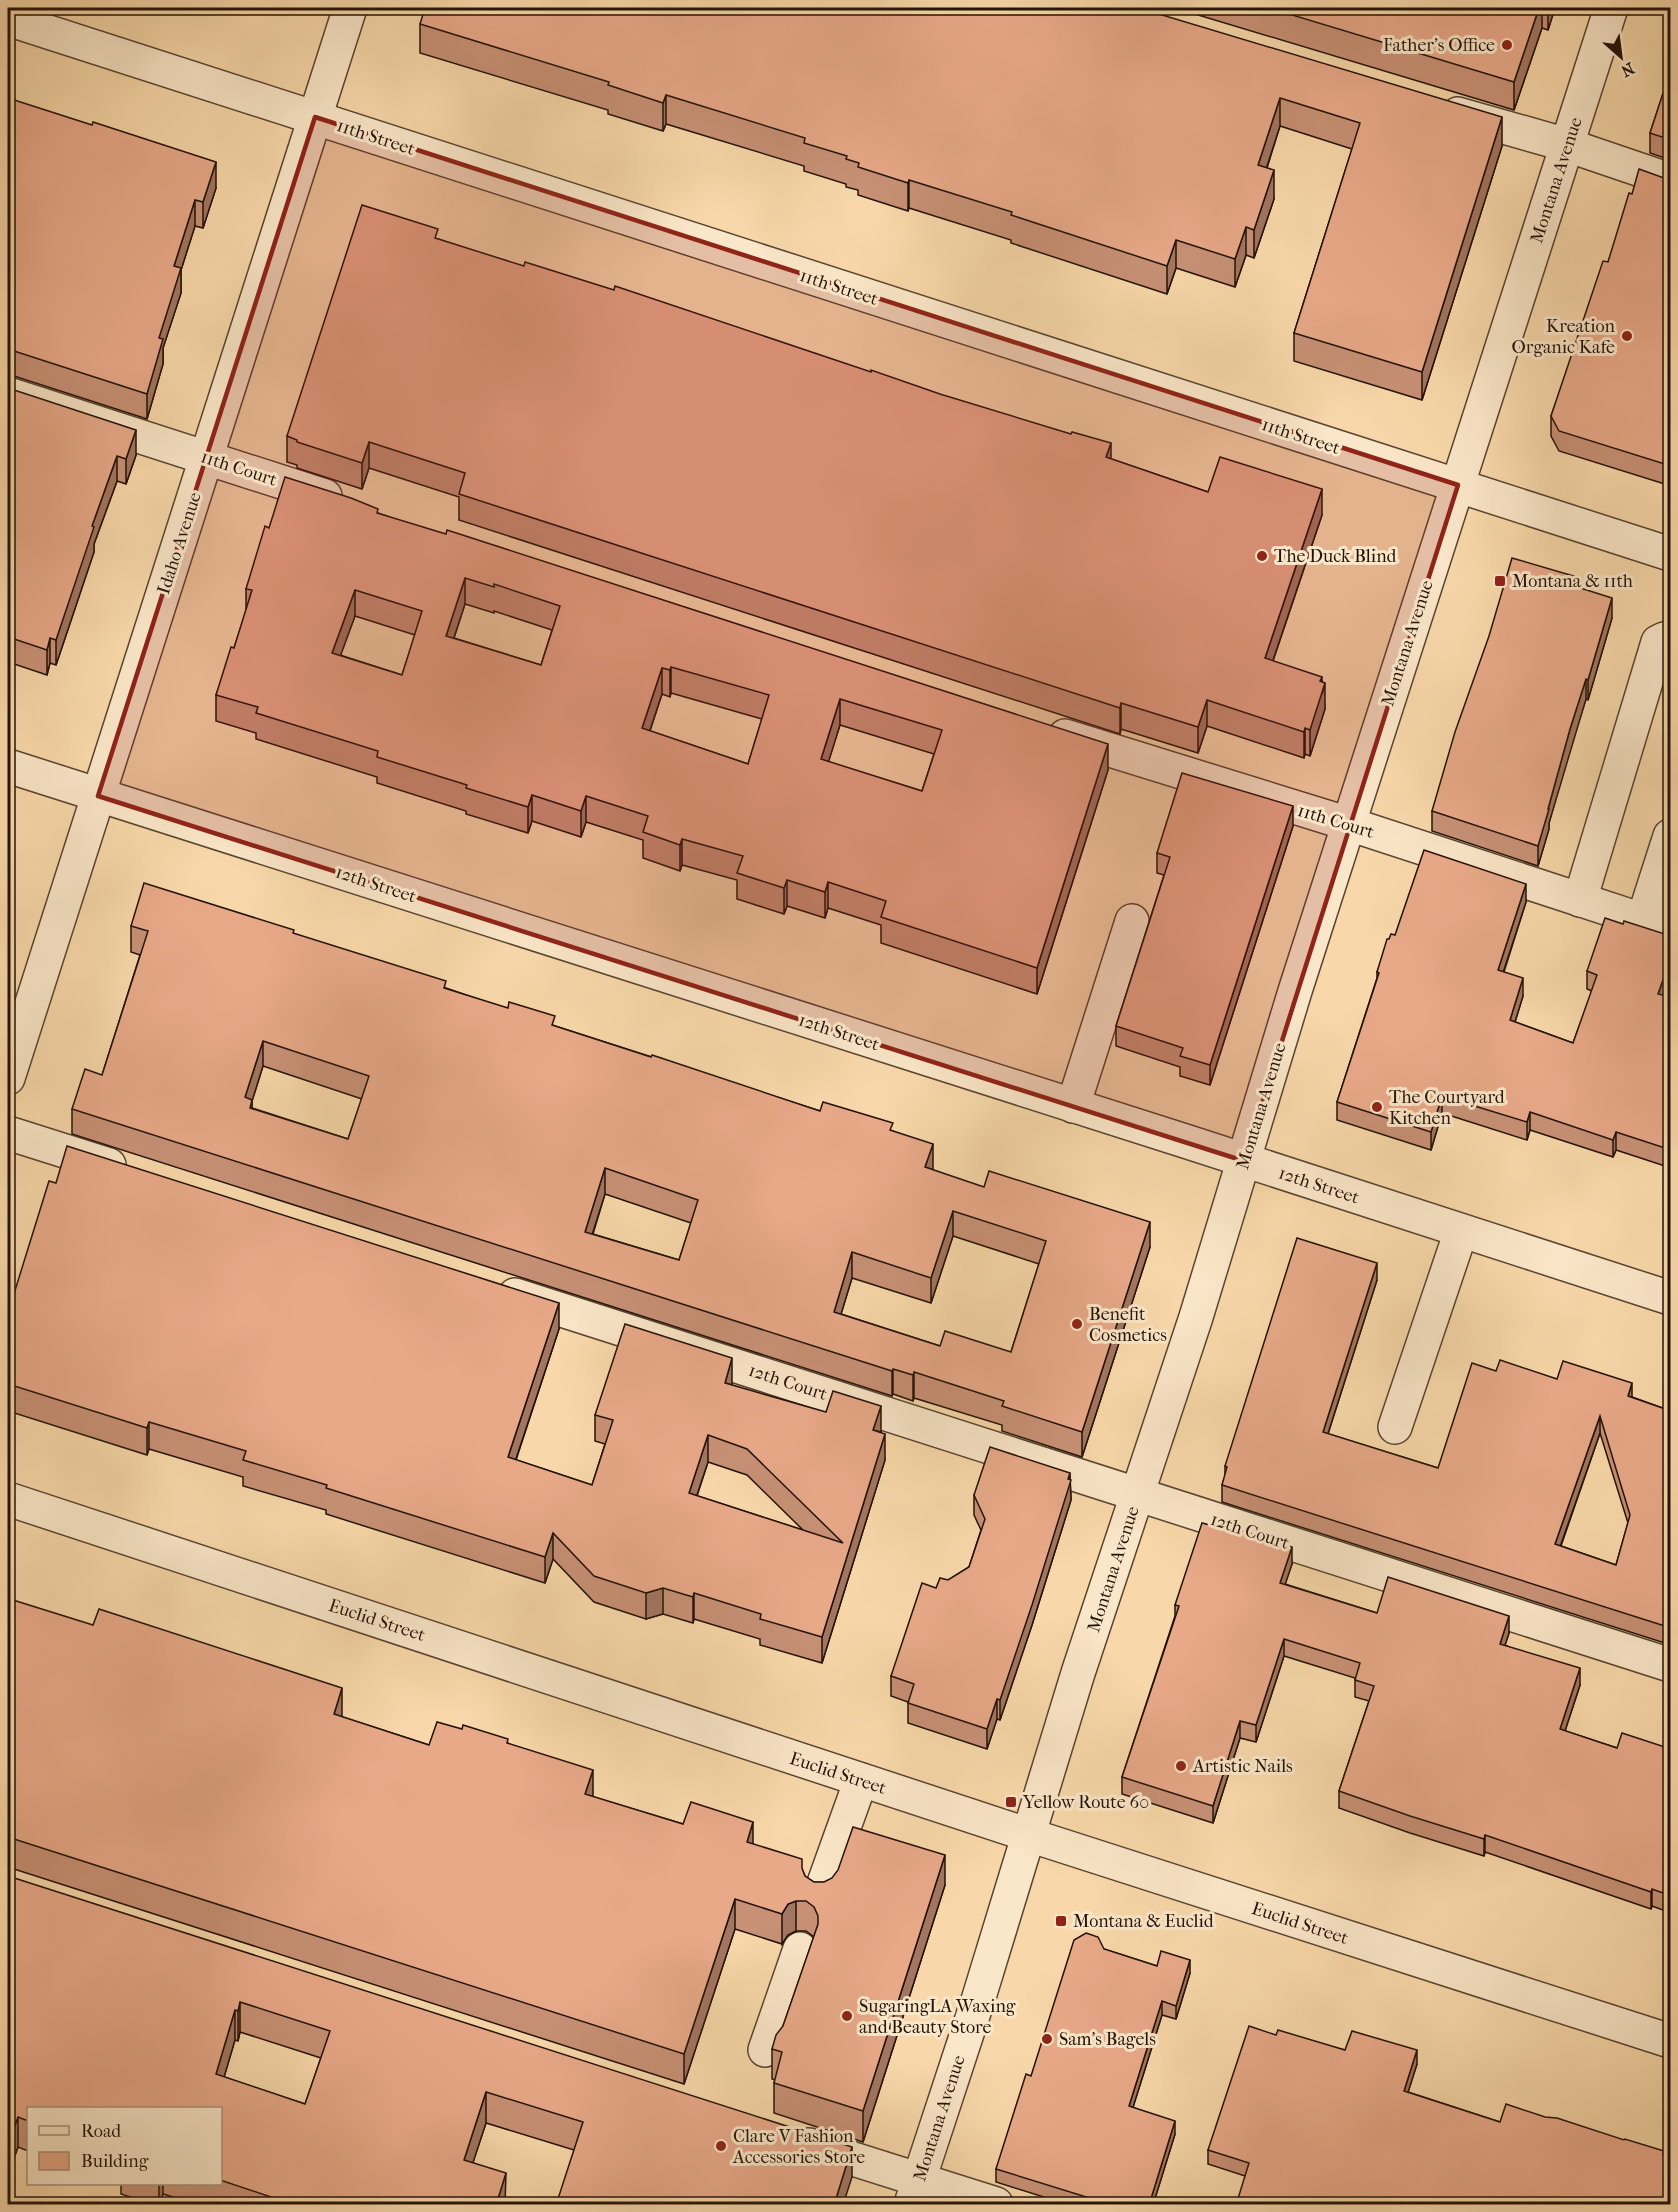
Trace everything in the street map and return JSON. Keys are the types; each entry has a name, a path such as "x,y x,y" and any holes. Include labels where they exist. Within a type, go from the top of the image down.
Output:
{"street":[{"name":"Idaho Avenue","path":"8,1078 350,8"},
{"name":"Montana Avenue","path":"915,2192 1029,1836 1078,1673 1197,1317 1295,991 1611,8"},
{"name":"11th Street","path":"8,19 1671,554"},
{"path":"1431,106 1567,145 1671,180"},
{"name":"11th Court","path":"8,393 358,507"},
{"path":"1580,900 1658,642 1664,639 1671,641"},
{"name":"11th Court","path":"1040,728 1349,824 1657,924"},
{"name":"12th Street","path":"8,766 1671,1298"},
{"path":"1657,924 1671,836"},
{"path":"1073,1106 1132,921"},
{"path":"8,1132 140,1175"},
{"path":"1395,1426 1461,1231"},
{"name":"12th Court","path":"482,1285 1671,1665"},
{"name":"Euclid Street","path":"8,1499 1029,1836 1671,2041"},
{"path":"820,1894 861,1780"},
{"path":"765,2050 800,1949"},
{"path":"783,2137 915,2192 996,2205"}],"highlighted area":[{"path":"315,117 1458,485 1244,1161 98,796"}],"building":[{"path":"425,8 610,8 629,13 631,8 1139,8 1502,117 1422,372 1294,333 1360,123 1280,98 1258,165 1274,170 1254,230 1246,227 1235,259 1176,240 1167,266 1011,215 1012,212 909,180 908,183 858,167 859,163 846,159 847,156 804,143 805,138 666,95 663,103 608,85 609,82 420,24"},
{"path":"1269,8 1539,8 1514,82"},
{"path":"1671,69 1671,140 1650,133"},
{"path":"8,98 92,125 93,122 216,162 203,202 195,200 174,266 181,268 159,338 163,339 147,394 8,351"},
{"path":"1639,169 1664,178 1671,178 1671,466 1559,431 1551,416 1603,261 1608,262 1629,193 1632,194"},
{"path":"362,205 438,229 435,238 524,266 525,262 614,290 615,286 940,394 1071,434 1072,432 1111,443 1106,457 1208,492 1220,457 1322,489 1265,658 1322,677 1320,681 1325,683 1310,730 1305,728 1304,732 1207,700 1198,727 1121,703 1120,708 459,494 465,473 369,442 362,463 297,442 287,436"},
{"path":"8,388 136,430 126,459 117,456 56,640 50,638 47,650 8,637"},
{"path":"285,477 351,498 378,509 377,513 446,534 447,530 1108,744 1037,968 881,917 886,901 828,882 825,892 787,880 784,888 737,873 743,856 682,839 680,845 643,832 648,816 586,796 581,811 532,795 528,807 377,757 378,751 256,713 258,707 216,695 252,590 246,589 265,526 269,528","holes":["465,578 494,587 494,584 560,606 541,665 446,636","355,590 422,611 402,675 332,653","671,667 769,695 748,764 642,728 662,668 670,670","840,699 942,730 922,791 821,759"]},
{"path":"1512,558 1577,577 1574,586 1612,598 1588,680 1586,679 1570,729 1538,846 1432,811 1455,732 1489,636"},
{"path":"1182,773 1293,806 1210,1065 1180,1056 1183,1048 1116,1026 1170,857 1157,853"},
{"path":"1424,850 1526,884 1498,970 1523,978 1510,1020 1573,1043 1597,975 1587,971 1605,918 1623,924 1624,921 1671,936 1671,957 1658,994 1671,997 1671,1150 1616,1132 1613,1140 1530,1112 1527,1122 1442,1096 1431,1132 1337,1102 1379,973 1377,972 1387,939 1391,934 1395,935"},
{"path":"144,883 446,981 444,988 508,1008 509,1002 555,1016 552,1025 651,1057 652,1055 820,1111 823,1102 893,1123 890,1130 933,1144 925,1167 984,1187 989,1171 1150,1222 1082,1432 1002,1406 1004,1401 914,1372 913,1375 893,1369 892,1371 72,1109 85,1069 102,1075 148,931 131,926","holes":["263,1041 369,1076 348,1139 250,1108 252,1100 245,1097","605,1168 698,1200 679,1260 585,1232","953,1211 1046,1241 1011,1352 945,1331 940,1346 834,1312 852,1252 931,1278"]},
{"path":"67,1146 559,1303 508,1457 592,1485 613,1420 595,1415 625,1324 732,1358 725,1383 826,1412 833,1391 881,1406 873,1430 885,1434 822,1637 760,1619 761,1614 694,1593 693,1597 663,1588 646,1593 594,1576 553,1533 545,1557 326,1488 327,1485 243,1460 246,1451 149,1422 147,1428 8,1384 8,1313 49,1181 56,1183","holes":["708,1435 747,1449 843,1543 689,1493"]},
{"path":"1297,1238 1377,1263 1323,1432 1438,1468 1472,1363 1496,1371 1500,1360 1557,1379 1563,1361 1632,1383 1628,1396 1671,1411 1671,1628 1222,1485 1227,1467 1225,1466","holes":["1600,1416 1630,1515 1616,1565 1555,1544"]},
{"path":"990,1447 1070,1473 1068,1479 1071,1480 1000,1700 997,1699 987,1729 908,1703 914,1684 891,1676 922,1583 936,1588 940,1578 948,1580 969,1567 985,1519 974,1495"},
{"path":"1211,1521 1292,1547 1280,1583 1377,1613 1388,1577 1509,1616 1500,1644 1580,1668 1560,1729 1617,1748 1622,1733 1671,1749 1671,1896 1652,1889 1651,1892 1485,1835 1484,1839 1410,1816 1339,1791 1374,1686 1355,1680 1360,1663 1284,1639 1256,1725 1240,1721 1213,1806 1122,1777 1179,1606 1175,1605 1202,1523 1210,1525"},
{"path":"13,1600 93,1625 99,1609 342,1688 334,1714 429,1745 437,1722 462,1729 463,1725 508,1739 507,1743 593,1770 585,1794 683,1824 691,1802 753,1822 747,1842 802,1859 805,1876 814,1882 824,1882 832,1878 838,1870 853,1827 945,1855 863,2111 774,2083 782,2052 772,2049 776,2035 783,2026 818,1924 818,1916 814,1907 806,1901 788,1904 782,1914 735,1899 684,2054 14,1839 8,1839 8,1609 10,1610"},
{"path":"8,1876 852,2147 834,2205 556,2205 583,2122 486,2092 464,2160 506,2173 496,2205 284,2205 279,2203 280,2200 222,2181 222,2107 27,2107 27,2121 18,2117 14,2128 8,2125","holes":["240,2002 330,2031 305,2104 216,2074 235,2010 238,2011"]},
{"path":"1086,1933 1098,1937 1104,1949 1157,1966 1161,1951 1190,1960 1176,2006 1162,2001 1129,2106 1175,2121 1149,2205 1112,2205 996,2169 1026,2074 1031,2076 1074,1940"},
{"path":"1249,2026 1276,2035 1278,2030 1345,2050 1352,2031 1417,2050 1404,2091 1500,2122 1506,2104 1664,2151 1663,2154 1671,2156 1671,2205 1236,2205 1249,2163 1208,2150"}],"place":[{"name":"Father's Office","path":"1507,45"},
{"name":"Kreation Organic Kafe","path":"1627,336"},
{"name":"The Duck Blind","path":"1262,556"},
{"name":"Montana & 11th","path":"1500,581"},
{"name":"The Courtyard Kitchen","path":"1377,1107"},
{"name":"Benefit Cosmetics","path":"1077,1324"},
{"name":"Artistic Nails","path":"1181,1766"},
{"name":"Yellow Route 60","path":"1011,1802"},
{"name":"Montana & Euclid","path":"1061,1921"},
{"name":"SugaringLA Waxing and Beauty Store","path":"847,2016"},
{"name":"Sam's Bagels","path":"1047,2039"},
{"name":"Clare V Fashion Accessories Store","path":"721,2146"}]}
